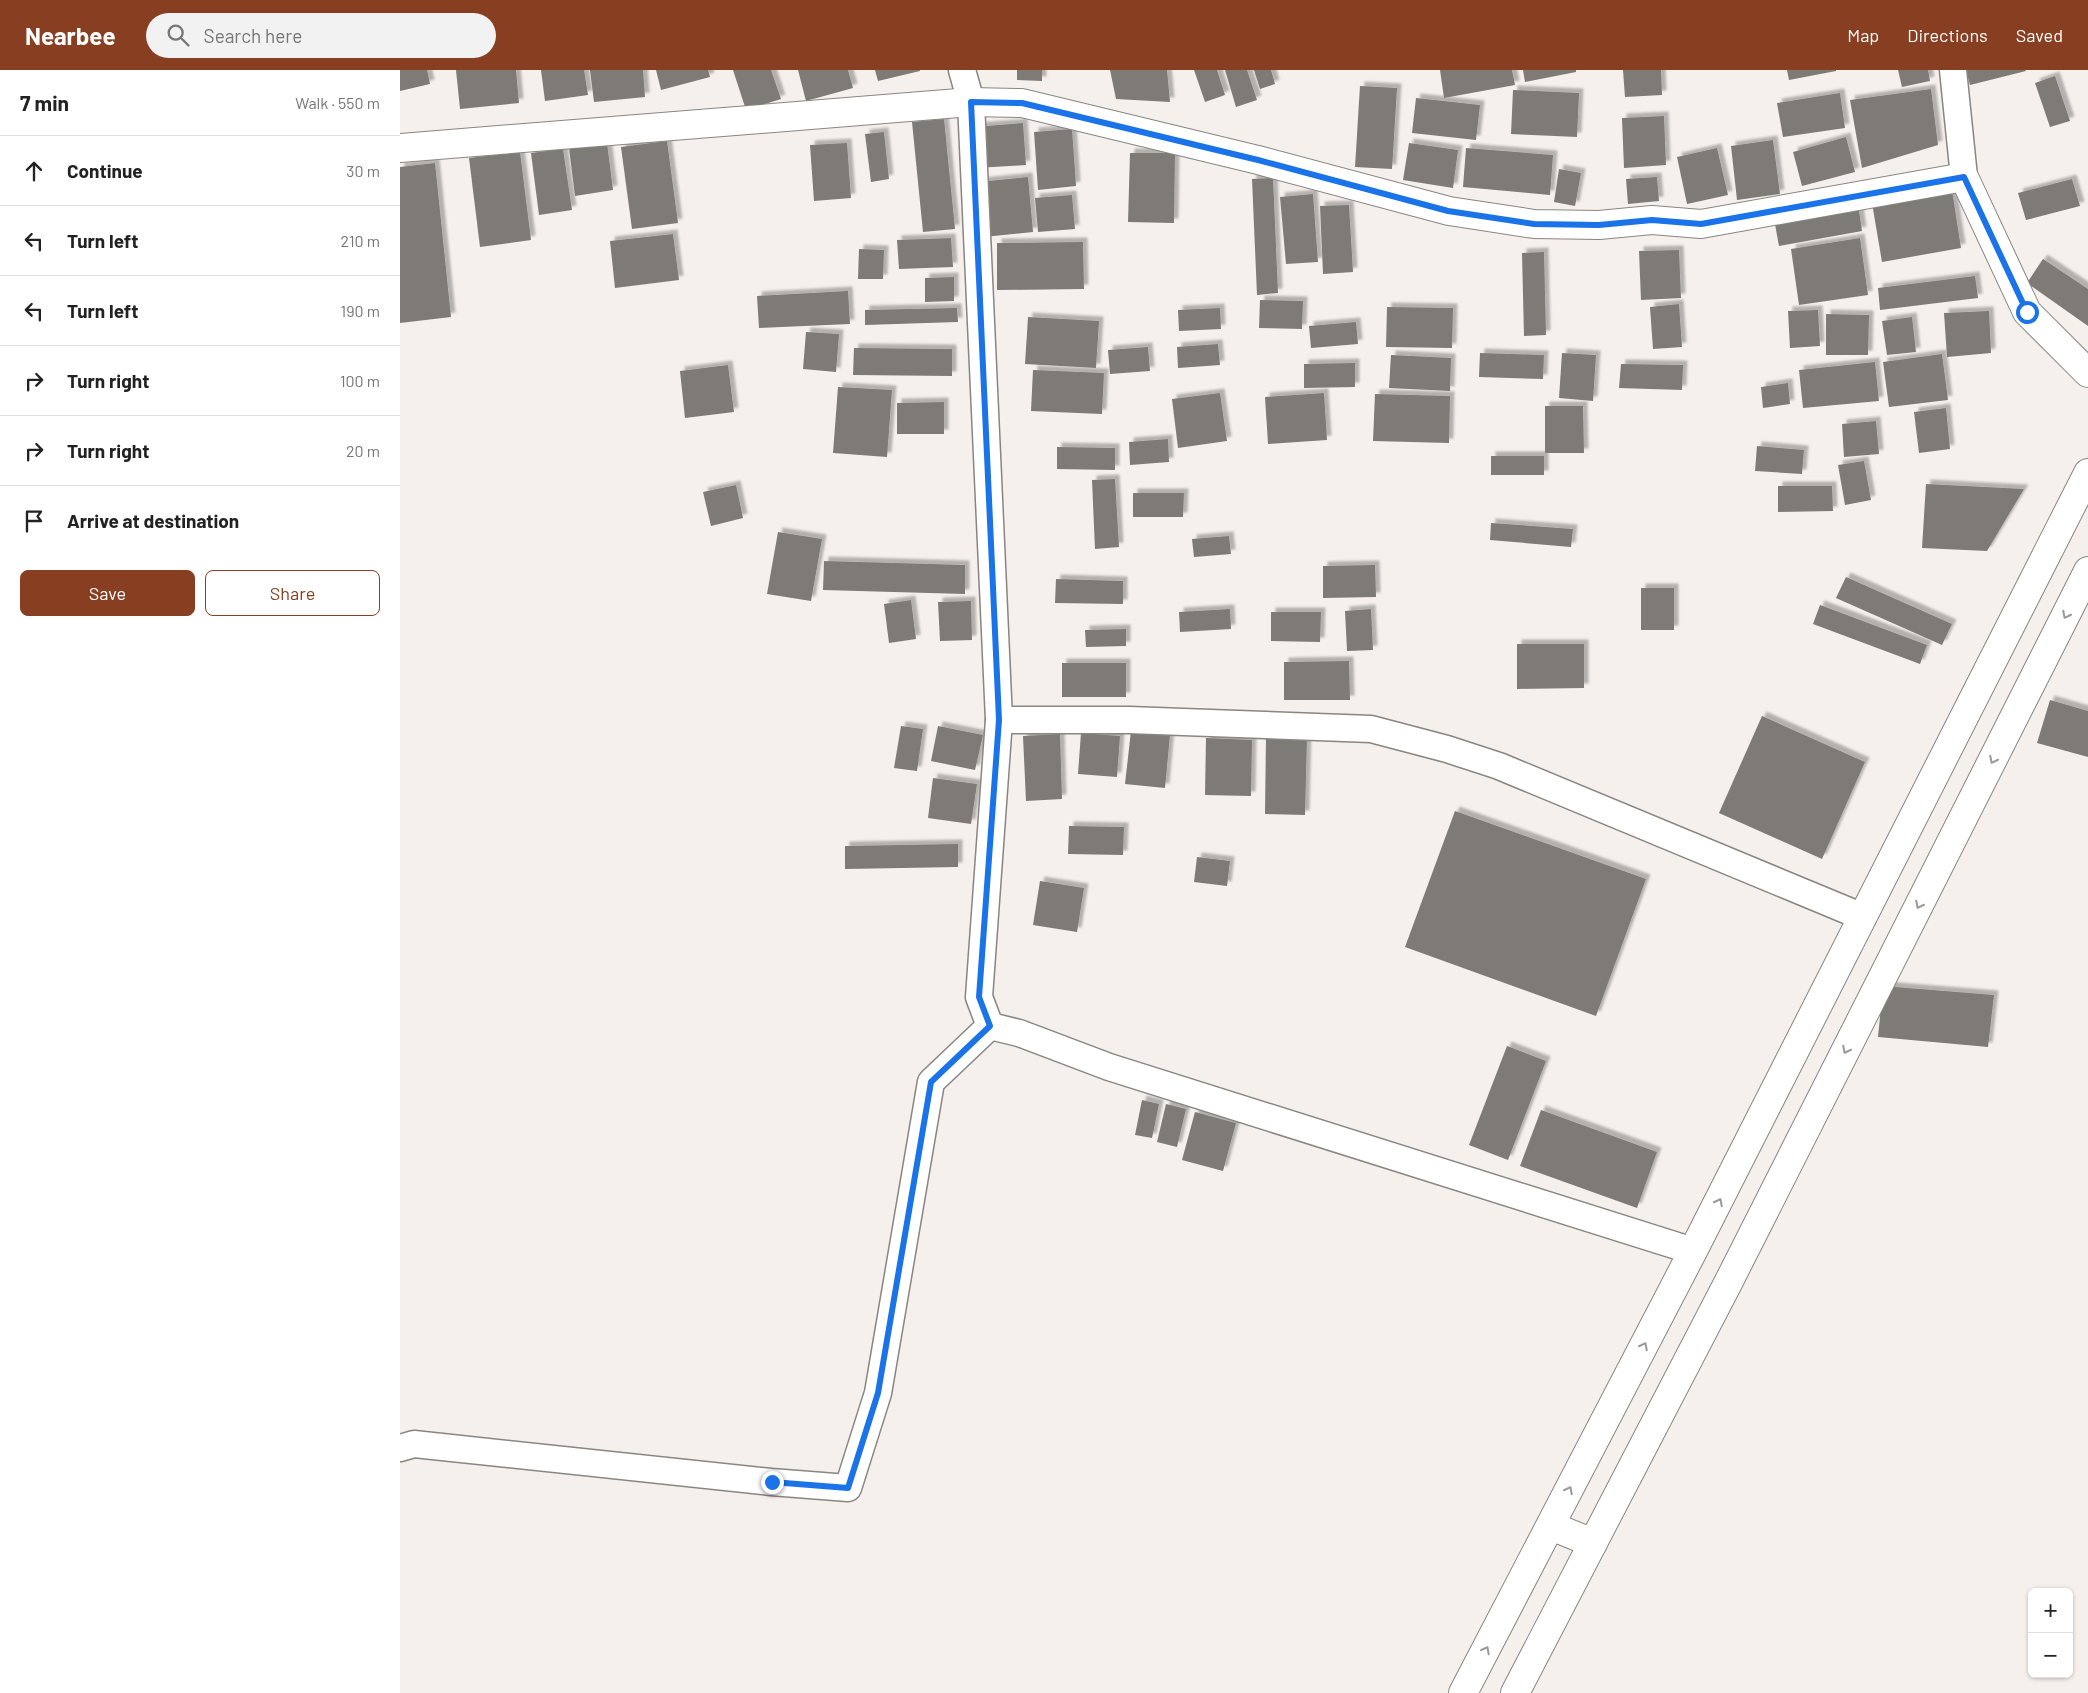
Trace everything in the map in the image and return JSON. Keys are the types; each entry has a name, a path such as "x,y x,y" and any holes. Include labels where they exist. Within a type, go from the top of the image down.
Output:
{"main road":[{"path":"400,148 971,102 1022,103 1258,160 1448,211 1534,224 1599,225 1652,220 1701,224 1964,177 2027,312 2088,373"},
{"path":"1463,1693 1694,1251 2088,473"},
{"path":"1515,1693 1728,1283 2088,571"},
{"path":"1551,1526 1593,1543"}],"street":[{"path":"962,70 971,102 999,720 979,997 990,1026"},
{"path":"1953,70 1964,177"},
{"path":"999,720 1129,720 1371,729 1447,749 1499,766 1863,917"},
{"path":"990,1026 1019,1034 1109,1067 1694,1251"},
{"path":"400,1448 414,1444 848,1488 878,1393 931,1082 990,1026"}],"building":[{"path":"400,70 427,70 430,84 400,91"},
{"path":"456,70 516,70 519,103 460,109"},
{"path":"541,70 584,70 588,95 545,101"},
{"path":"590,70 643,70 645,97 594,102"},
{"path":"656,70 708,70 710,77 661,90"},
{"path":"733,70 771,70 781,99 746,110"},
{"path":"798,70 848,70 853,88 806,101"},
{"path":"875,70 920,70 920,71 878,81"},
{"path":"1017,70 1042,70 1042,81 1017,80"},
{"path":"1110,70 1167,70 1170,102 1116,99"},
{"path":"1194,70 1217,70 1225,95 1205,102"},
{"path":"1225,70 1247,70 1257,100 1236,107"},
{"path":"1254,70 1271,70 1275,84 1260,89"},
{"path":"1440,70 1512,70 1515,85 1444,98"},
{"path":"1523,70 1576,70 1576,72 1525,82"},
{"path":"1623,70 1661,70 1662,95 1625,97"},
{"path":"1787,70 1836,70 1836,71 1789,80"},
{"path":"1898,70 1928,70 1930,81 1902,87"},
{"path":"1966,70 2025,70 2026,71 1970,85"},
{"path":"2055,76 2070,121 2050,127 2035,83"},
{"path":"1360,86 1397,88 1392,169 1355,167"},
{"path":"1931,89 1938,145 1862,168 1850,100"},
{"path":"1513,90 1579,93 1577,137 1511,134"},
{"path":"1840,93 1845,128 1783,137 1777,103"},
{"path":"1416,98 1480,105 1476,140 1412,133"},
{"path":"1664,116 1666,165 1624,168 1622,118"},
{"path":"944,119 955,229 923,232 912,122"},
{"path":"1023,123 1026,165 976,168 973,127"},
{"path":"1072,129 1076,186 1038,190 1034,132"},
{"path":"884,132 889,179 871,182 865,134"},
{"path":"1846,137 1855,172 1802,186 1793,152"},
{"path":"1773,140 1780,194 1737,200 1731,146"},
{"path":"667,141 678,223 632,229 621,147"},
{"path":"607,143 613,190 575,196 569,148"},
{"path":"847,143 851,198 814,201 810,145"},
{"path":"1409,143 1458,150 1453,188 1403,180"},
{"path":"1466,148 1553,155 1550,195 1463,187"},
{"path":"1717,148 1728,195 1687,204 1677,157"},
{"path":"563,149 572,210 539,215 531,153"},
{"path":"520,152 531,240 480,247 469,158"},
{"path":"1130,153 1175,153 1174,223 1128,222"},
{"path":"435,163 451,317 400,323 400,167"},
{"path":"1559,169 1581,173 1575,206 1554,202"},
{"path":"1028,177 1033,232 984,237 979,182"},
{"path":"1657,177 1659,201 1628,204 1626,179"},
{"path":"1273,178 1278,293 1257,295 1252,179"},
{"path":"2072,179 2080,206 2026,220 2018,193"},
{"path":"1952,190 1961,248 1882,262 1872,203"},
{"path":"1313,194 1318,262 1286,264 1280,197"},
{"path":"1072,195 1075,229 1038,232 1035,198"},
{"path":"1858,204 1862,231 1779,246 1774,219"},
{"path":"1349,205 1353,272 1323,274 1320,206"},
{"path":"673,234 679,280 615,288 610,241"},
{"path":"951,238 953,267 899,269 897,240"},
{"path":"1860,238 1868,295 1799,305 1791,249"},
{"path":"1083,242 1084,289 997,290 997,243"},
{"path":"859,249 884,250 883,279 858,279"},
{"path":"1679,250 1681,298 1641,300 1639,251"},
{"path":"1544,252 1546,335 1524,336 1522,253"},
{"path":"2043,259 2088,289 2088,326 2027,283"},
{"path":"1975,276 1978,298 1880,310 1878,288"},
{"path":"954,277 954,301 925,302 925,278"},
{"path":"848,291 850,324 759,328 757,296"},
{"path":"1260,300 1303,301 1302,329 1259,328"},
{"path":"1679,304 1682,347 1653,349 1650,307"},
{"path":"1387,307 1453,308 1452,348 1386,347"},
{"path":"957,308 958,322 865,325 865,310"},
{"path":"1220,308 1221,329 1179,331 1178,310"},
{"path":"1818,310 1820,346 1790,348 1788,311"},
{"path":"1989,311 1991,353 1947,357 1944,313"},
{"path":"1826,314 1869,315 1868,355 1826,355"},
{"path":"1028,317 1099,321 1096,368 1025,364"},
{"path":"1912,317 1916,352 1887,355 1882,321"},
{"path":"1356,322 1358,344 1311,348 1309,326"},
{"path":"806,332 839,334 836,372 803,369"},
{"path":"1218,344 1220,365 1178,368 1177,347"},
{"path":"1148,347 1150,371 1110,374 1108,350"},
{"path":"854,348 952,349 952,376 853,375"},
{"path":"1480,353 1544,355 1543,379 1479,377"},
{"path":"1562,353 1596,355 1593,401 1559,398"},
{"path":"1942,354 1948,400 1889,407 1883,362"},
{"path":"1391,355 1451,358 1450,391 1389,388"},
{"path":"1875,362 1879,401 1803,408 1799,370"},
{"path":"1355,363 1355,387 1304,388 1304,364"},
{"path":"1621,364 1683,365 1682,390 1619,388"},
{"path":"728,365 734,412 685,418 680,371"},
{"path":"1033,370 1104,373 1102,414 1031,411"},
{"path":"1788,383 1790,404 1763,408 1761,387"},
{"path":"838,387 892,390 887,457 833,453"},
{"path":"1220,393 1227,441 1178,448 1172,399"},
{"path":"1324,393 1327,440 1268,444 1265,397"},
{"path":"1375,394 1450,396 1449,443 1373,441"},
{"path":"944,402 944,434 897,434 897,403"},
{"path":"1545,406 1583,406 1584,453 1545,453"},
{"path":"1946,408 1950,449 1919,453 1914,412"},
{"path":"1876,421 1879,454 1844,457 1842,424"},
{"path":"1168,439 1169,462 1130,465 1129,442"},
{"path":"1757,446 1804,450 1802,474 1755,471"},
{"path":"1057,447 1115,448 1115,470 1057,469"},
{"path":"1491,456 1544,456 1544,475 1491,475"},
{"path":"1864,461 1871,500 1845,505 1838,465"},
{"path":"1115,479 1119,547 1095,549 1092,480"},
{"path":"1926,484 2024,489 1987,551 1922,548"},
{"path":"736,485 743,518 711,526 703,492"},
{"path":"1778,486 1832,486 1833,511 1778,512"},
{"path":"1133,493 1184,493 1183,517 1133,517"},
{"path":"1491,523 1573,529 1571,547 1490,540"},
{"path":"778,532 822,539 811,601 767,594"},
{"path":"1229,536 1231,554 1194,557 1192,539"},
{"path":"824,561 965,565 965,594 823,590"},
{"path":"1375,565 1376,597 1323,598 1323,566"},
{"path":"1846,577 1952,624 1942,645 1836,598"},
{"path":"1056,579 1123,581 1123,604 1055,603"},
{"path":"1641,588 1674,588 1674,630 1641,630"},
{"path":"911,600 916,639 889,643 884,604"},
{"path":"971,601 972,640 940,641 938,602"},
{"path":"1820,605 1927,645 1920,664 1813,624"},
{"path":"1230,609 1231,629 1180,632 1179,612"},
{"path":"1371,609 1373,650 1347,651 1345,611"},
{"path":"1271,612 1321,612 1320,642 1271,641"},
{"path":"1126,629 1126,646 1086,647 1085,630"},
{"path":"1517,644 1584,644 1584,688 1517,689"},
{"path":"1349,661 1350,700 1284,700 1284,662"},
{"path":"1062,663 1126,663 1126,697 1062,697"},
{"path":"2050,700 2088,711 2088,757 2037,743"},
{"path":"1762,716 1865,762 1822,859 1719,813"},
{"path":"901,726 923,729 917,771 894,768"},
{"path":"938,726 983,735 975,770 931,761"},
{"path":"1131,731 1170,735 1165,788 1125,784"},
{"path":"1081,733 1120,736 1117,777 1078,774"},
{"path":"1060,734 1062,799 1026,801 1023,736"},
{"path":"1266,736 1307,736 1305,815 1265,814"},
{"path":"1206,738 1252,740 1251,796 1205,795"},
{"path":"933,778 977,784 971,824 928,818"},
{"path":"1455,811 1646,879 1596,1016 1405,947"},
{"path":"1069,826 1124,827 1123,855 1068,854"},
{"path":"958,844 958,867 845,869 845,846"},
{"path":"1197,857 1230,861 1227,886 1194,882"},
{"path":"1040,881 1084,888 1077,932 1033,925"},
{"path":"1883,986 1994,995 1988,1047 1878,1037"},
{"path":"1507,1046 1546,1061 1508,1160 1469,1145"},
{"path":"1142,1100 1159,1104 1152,1138 1135,1135"},
{"path":"1166,1104 1186,1109 1177,1147 1157,1142"},
{"path":"1541,1110 1657,1152 1637,1208 1520,1166"},
{"path":"1195,1112 1236,1123 1223,1171 1182,1160"}],"route":[{"path":"772,1482 848,1488 878,1393 931,1082 990,1026 979,997 999,720 971,102 1022,103 1258,160 1448,211 1534,224 1599,225 1652,220 1701,224 1964,177 2027,312"}]}
